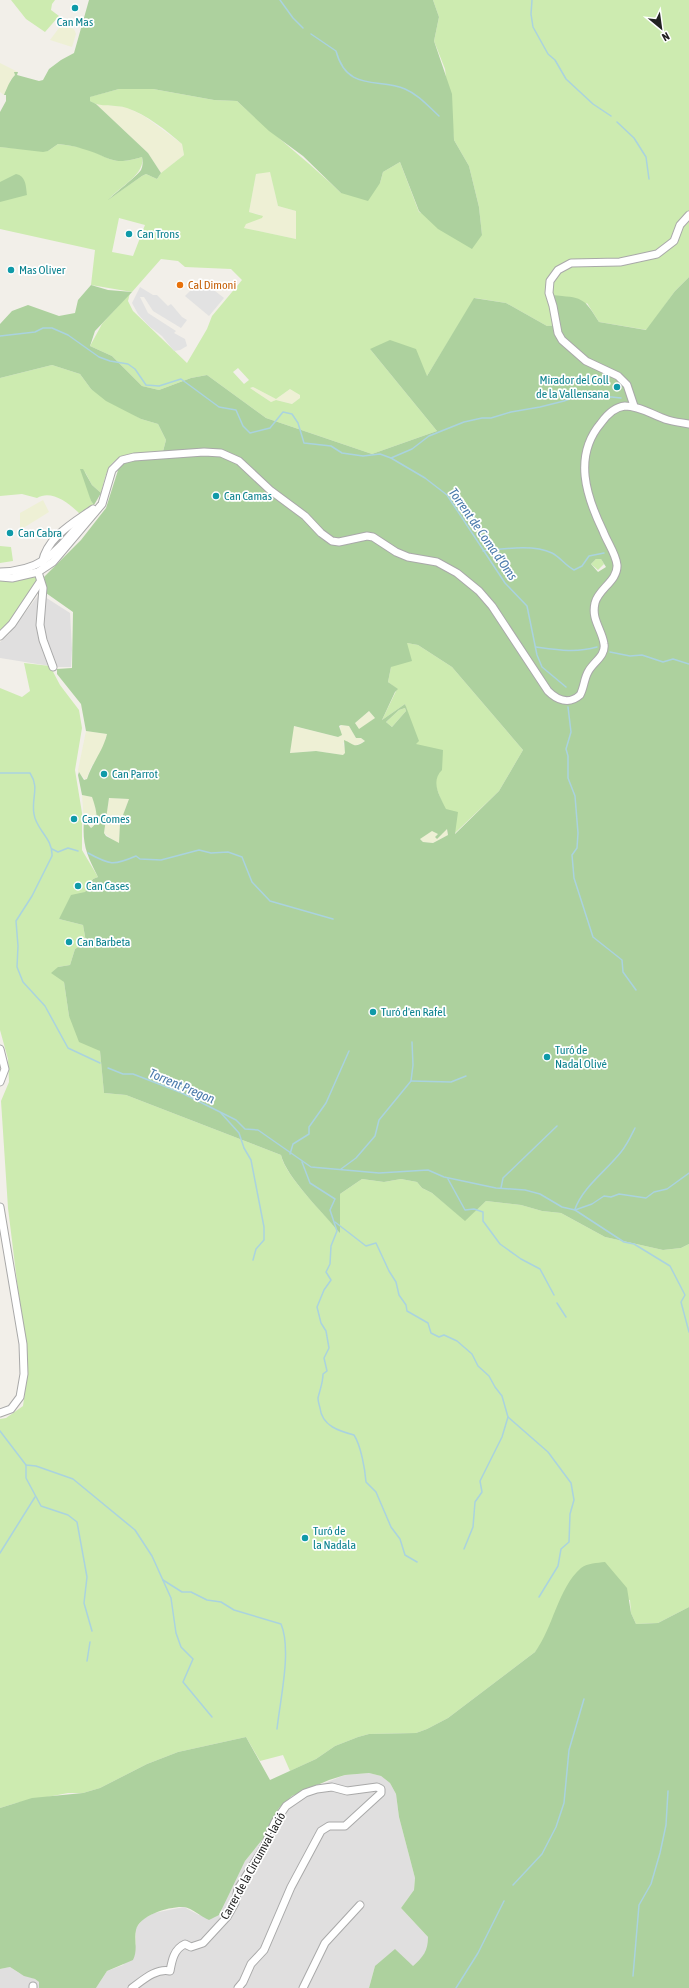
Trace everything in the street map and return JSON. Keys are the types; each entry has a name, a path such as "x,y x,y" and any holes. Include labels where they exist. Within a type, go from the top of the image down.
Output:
{"street":[{"path":"634,406 627,385 618,376 586,360 562,340 558,333 549,293 550,280 558,270 571,263 620,262 657,254 674,241 680,225 689,215"},
{"path":"0,574 12,578 38,572 53,562 102,504 112,470 122,460 128,458 204,452 221,453 234,458 332,541 339,542 367,536 373,537 396,552 408,557 437,562 457,573 478,591 492,606 548,691 559,699 568,701 580,695 588,672 600,658 604,649 604,641 594,620 594,605 598,593 614,576 617,566 595,512 588,488 584,467 584,456 591,438 604,419 622,406 634,406 669,420 689,424"},
{"path":"0,574 32,568 42,563 59,547 93,509 105,493"},
{"path":"42,563 46,551 52,541 93,509"},
{"path":"38,572 57,553 59,547 64,545 81,530"},
{"path":"52,541 59,547"},
{"path":"38,572 43,588 40,625 53,668"},
{"path":"0,636 12,624 40,582"},
{"path":"0,1052 5,1069 1,1078"},
{"path":"0,1207 22,1333 24,1368 23,1386 20,1397 10,1409 0,1413"},
{"name":"Carrer de la Circumval·lació","path":"132,1988 153,1973 165,1970 170,1971 172,1958 180,1947 185,1944 191,1947 203,1943 216,1930 235,1903 238,1889 263,1849 275,1822 286,1806 305,1793 316,1789 332,1787 347,1790 377,1787 381,1789 381,1793 345,1826 329,1826 321,1831 291,1887 264,1950 250,1964 243,1982 238,1988"},
{"path":"303,1988 325,1944 360,1905"}],"shaded area":[{"path":"201,280 224,298 209,316 185,296"},
{"path":"140,287 153,295 157,295 168,306 171,304 182,317 187,320 181,328 153,311 144,297 140,297 148,313 176,331 174,333 185,339 187,346 180,350 174,351 162,336 149,326 138,314 132,303"},
{"path":"40,593 39,608 50,666 0,658 0,642 9,634"},
{"path":"45,597 70,613 72,649 71,667 56,667 47,645 43,626"},
{"path":"369,1773 381,1776 390,1783 396,1794 399,1817 415,1878 414,1890 401,1908 428,1937 428,1948 422,1958 413,1966 375,1966 369,1988 96,1988 107,1971 123,1965 136,1944 136,1928 143,1919 154,1913 184,1907 199,1915 222,1911 222,1905 245,1861 266,1835 279,1808 292,1796 345,1775"},
{"path":"10,1967 19,1973 35,1979 39,1982 39,1988 0,1988 0,1969"}],"green space":[{"path":"11,0 55,0 52,4 51,10 59,16 45,32 26,19"},
{"path":"89,0 433,0 439,17 434,41 452,94 454,140 469,166 479,207 482,235 472,249 438,229 419,211 400,162 383,172 380,183 368,201 341,193 303,156 269,131 237,101 214,100 153,89 119,89 90,97 90,101 96,104 148,153 161,173 157,179 146,174 142,176 108,200 141,170 143,164 142,157 131,160 116,161 80,148 58,144 48,151 43,152 0,147 0,112 6,101 6,95 4,95 15,75 14,72 18,72 17,75 39,81 43,80 49,69 74,53"},
{"path":"433,0 689,0 689,277 675,291 647,330 599,322 587,303 559,325 547,326 506,303 475,298 427,376 370,349 437,431 372,454 266,418 207,375 191,378 159,390 142,386 112,356 90,346 102,324 130,293 128,301 133,311 187,363 207,329 212,316 242,280 231,269 185,267 178,261 161,259 132,292 91,285 95,250 0,229 0,147 48,151 58,144 83,148 116,161 131,160 142,157 140,169 136,175 109,199 146,174 157,179 161,173 184,155 182,144 163,128 149,119 127,108 94,103 90,101 89,97 119,89 153,89 214,100 237,101 341,193 380,183 383,172 400,162 419,212 482,235 479,207 469,166 454,140 445,69 434,41 439,17","holes":["270,172 278,206 296,211 296,239 244,228 246,224 262,218 263,216 249,212 256,174","119,218 145,225 133,256 112,252","238,368 249,380 244,384 233,372","253,387 276,399 290,389 300,395 300,398 292,404 276,400 271,402 250,388"]},
{"path":"64,26 74,29 76,34 72,47 50,40 59,28"},
{"path":"0,63 18,72 15,72 15,75 10,81 9,88 4,95 0,92"},
{"path":"96,104 126,107 144,116 182,144 184,155 161,173 148,153"},
{"path":"270,171 278,206 296,211 296,239 244,228 243,221 261,215 249,212 256,174"},
{"path":"16,174 24,179 27,195 0,202 0,182"},
{"path":"689,277 689,1244 681,1248 663,1250 605,1237 561,1213 542,1211 521,1205 486,1201 465,1221 432,1193 422,1188 417,1182 401,1179 384,1182 362,1179 340,1194 340,1233 298,1185 284,1164 281,1155 126,1095 104,1093 100,1051 79,1042 69,1016 64,982 51,973 58,967 70,965 75,949 86,942 83,925 59,919 71,895 85,892 93,879 98,877 88,856 84,836 84,820 91,828 96,822 96,809 92,797 82,795 78,775 79,772 84,780 87,779 103,746 107,734 86,731 81,704 57,674 57,669 72,668 73,612 46,593 44,577 81,540 106,508 120,464 126,461 161,459 166,440 158,424 141,419 106,401 91,389 80,374 52,365 0,378 0,324 12,311 28,305 59,316 75,313 78,300 91,285 108,290 132,292 95,331 90,346 112,356 142,386 159,390 191,378 207,375 266,418 372,454 437,431 370,349 390,340 416,349 427,376 474,298 506,303 547,326 559,325 552,295 576,298 581,300 589,307 599,322 646,330 675,291","holes":["596,559 601,559 606,567 598,572 591,564","407,643 418,645 452,667 523,750 499,791 455,834 458,812 446,809 436,784 438,775 442,770 443,750 416,744 419,741 405,704 382,720 395,692 398,689 388,682 391,667 412,661","405,708 406,711 392,727 386,722 399,710","369,711 375,718 359,729 355,723","294,726 338,737 342,735 339,726 349,726 356,738 361,738 365,741 356,745 344,740 345,753 343,755 316,751 290,753","109,798 129,799 120,823 119,843 106,836 104,833","447,829 448,835 433,843 423,842 420,839 432,831 438,834 435,837 437,839"]},
{"path":"52,365 80,374 91,389 141,419 158,424 166,440 163,451 131,454 116,460 107,472 101,493 92,485 85,472 91,501 94,505 81,515 66,502 49,495 37,498 22,494 0,496 0,378"},
{"path":"253,387 276,399 290,389 293,389 300,395 300,398 292,404 276,400 271,402 250,388"},
{"path":"80,469 83,469 92,485 101,493 94,505 91,501"},
{"path":"43,500 49,512 20,530 20,513"},
{"path":"0,546 11,547 13,561 0,563"},
{"path":"596,559 601,559 604,564 598,570 591,564"},
{"path":"36,577 36,582 28,597 0,633 0,580"},
{"path":"407,643 418,645 452,667 523,750 499,791 454,834 435,784 436,776 416,744 405,704 382,720 397,689 388,682 391,667"},
{"path":"24,663 50,666 60,685 79,710 82,728 75,770 82,813 82,850 98,877 93,879 85,892 59,919 83,925 86,942 75,949 70,965 58,967 64,982 69,1016 100,1051 104,1093 126,1095 281,1155 284,1164 297,1184 340,1232 340,1194 362,1179 384,1182 401,1179 417,1182 422,1188 432,1193 465,1220 486,1201 521,1205 542,1211 561,1213 605,1237 663,1250 681,1248 689,1244 689,1607 658,1623 636,1624 631,1613 630,1600 567,1588 542,1643 535,1652 448,1718 427,1729 416,1733 369,1734 358,1737 335,1746 316,1759 290,1771 283,1755 260,1761 246,1737 178,1752 147,1764 100,1788 83,1793 68,1793 16,1803 0,1808 0,1419 6,1418 23,1406 28,1371 8,1208 1,1101 9,1082 8,1059 0,1030 0,688 22,697 30,691"},
{"path":"405,708 406,711 392,727 386,722 399,710"},
{"path":"369,711 375,718 359,730 355,723"},
{"path":"341,725 349,726 356,738 361,738 365,741 352,746 346,741 343,743 346,753 343,755 316,751 290,753 293,726 338,737"},
{"path":"86,731 107,734 99,756 91,767 86,780 78,772"},
{"path":"82,795 92,797 95,805 97,817 92,828 84,820"},
{"path":"109,798 129,799 120,823 119,844 104,833"},
{"path":"425,824 447,829 448,835 433,843 423,842 420,839"},
{"path":"605,1562 627,1588 631,1613 636,1624 658,1623 689,1607 689,1988 369,1988 375,1966 395,1949 413,1966 420,1960 424,1953 427,1946 428,1937 401,1908 414,1890 415,1878 399,1817 396,1794 390,1783 381,1776 369,1773 345,1775 329,1780 292,1796 279,1808 266,1835 245,1861 219,1915 209,1920 190,1909 178,1907 156,1912 149,1916 138,1925 136,1930 133,1960 107,1971 96,1988 39,1988 39,1982 35,1979 24,1976 10,1967 0,1969 0,1808 32,1798 83,1793 100,1788 147,1764 178,1752 246,1737 270,1780 316,1759 335,1746 358,1737 369,1734 416,1733 427,1729 448,1718 535,1652 547,1632 561,1597 573,1576 584,1566"}],"waterway":[{"path":"280,0 293,18 303,28"},
{"path":"532,0 531,14 533,27 548,54 555,60 566,79 593,104 611,116"},
{"path":"311,34 336,51 341,64 348,73 364,81 395,86 410,91 439,116"},
{"path":"617,122 634,138 646,157 649,179"},
{"name":"Torrent de Coma d'Oms","path":"0,336 35,332 43,328 52,328 68,335 99,357 110,361 128,364 135,369 146,385 159,386 181,379 219,407 236,410 243,426 250,433 270,428 283,412 292,414 298,423 304,443 331,446 342,453 363,456 380,454 391,458 425,478 447,495 505,583 527,606 537,655 542,667 566,687"},
{"path":"391,458 412,449 429,436 464,422 482,418 491,418 511,412 540,407 564,401 583,394 621,398"},
{"path":"483,551 509,548 544,550 552,553 574,570 582,566 589,556 604,553"},
{"path":"536,647 559,650 582,650 597,647"},
{"path":"610,652 630,656 642,655 663,662 673,659 689,664"},
{"name":"Torrent de Coma d'Oms","path":"568,707 571,732 566,749 568,756 568,778 575,796 578,833 577,848 572,855 574,878 593,937 622,960 623,972 636,990"},
{"path":"0,773 30,773 33,778 35,788 33,808 35,820 50,844 52,850 52,856 32,896 16,921 18,946 17,967 23,982 45,1006 68,1048 100,1063"},
{"path":"52,849 58,852 68,848 78,851"},
{"path":"88,853 107,862 117,863 136,856 140,859 161,860 199,850 211,853 228,852 242,857 252,882 270,901 333,919"},
{"path":"341,1169 356,1158 375,1136 379,1120 411,1081 413,1065 412,1042"},
{"path":"290,1154 293,1144 309,1134 309,1127 326,1103 349,1051"},
{"name":"Torrent Pregon","path":"108,1068 123,1074 133,1074 182,1093 236,1120 245,1129 258,1130 311,1167 379,1173 428,1170 444,1177 496,1188 525,1190 540,1194 562,1207 575,1210 624,1242 634,1244 670,1266 685,1295 681,1302 689,1332"},
{"path":"411,1081 451,1082 466,1076"},
{"path":"221,1113 239,1133 244,1148 251,1160 264,1227 264,1240 256,1249 253,1260"},
{"path":"501,1188 503,1178 557,1126"},
{"path":"575,1209 583,1193 615,1159 629,1140 635,1128"},
{"path":"302,1162 310,1183 335,1199 330,1210 337,1231 331,1246 330,1264 326,1272 331,1280 324,1290 317,1307 321,1323 326,1331 329,1348 324,1358 327,1371 323,1374 318,1398 321,1414 332,1427 354,1435 361,1451 366,1482 376,1492 391,1527 400,1539 405,1555 417,1562"},
{"path":"575,1210 592,1204 604,1196 611,1197 619,1194 646,1198 654,1192 667,1189 689,1173"},
{"path":"448,1179 465,1210 474,1209 483,1212 483,1221 500,1244 521,1259 540,1269 554,1295"},
{"path":"335,1222 366,1246 376,1243 389,1271 396,1282 399,1295 406,1305 407,1311 428,1323 431,1333 439,1337 444,1335 457,1341 472,1354 478,1366 489,1376 502,1396 508,1417 548,1452 571,1483 574,1500 570,1514 569,1542 561,1549 558,1566 539,1597"},
{"path":"557,1303 566,1317"},
{"path":"464,1549 473,1527 475,1502 482,1492 480,1481 502,1437 508,1417"},
{"path":"0,1431 26,1465 36,1466 73,1479 135,1530 152,1556 171,1598 176,1633 181,1647 193,1659 183,1682 212,1717"},
{"path":"26,1465 26,1478 41,1506 68,1515 77,1522 87,1577 84,1603 92,1631"},
{"path":"0,1553 35,1497"},
{"path":"163,1580 182,1592 191,1592 207,1600 221,1602 234,1610 281,1624 284,1635 285,1661 277,1729"},
{"path":"87,1661 90,1642"},
{"path":"513,1885 542,1854 556,1827 564,1803 569,1750 584,1699"},
{"path":"633,1976 639,1905 651,1884 660,1853 666,1825 668,1791"},
{"path":"456,1988 478,1953 504,1901"}],"place":[{"name":"Can Mas","path":"75,8"},
{"name":"Can Trons","path":"129,234"},
{"name":"Mas Oliver","path":"11,270"},
{"name":"Cal Dimoni","path":"180,285"},
{"name":"Mirador del Coll de la Vallensana","path":"617,387"},
{"name":"Can Camas","path":"216,496"},
{"name":"Can Cabra","path":"10,533"},
{"name":"Can Parrot","path":"104,774"},
{"name":"Can Comes","path":"74,819"},
{"name":"Can Cases","path":"78,886"},
{"name":"Can Barbeta","path":"69,942"},
{"name":"Turó d'en Rafel","path":"373,1012"},
{"name":"Turó de Nadal Olivé","path":"547,1057"},
{"name":"Turó de la Nadala","path":"305,1538"}]}
